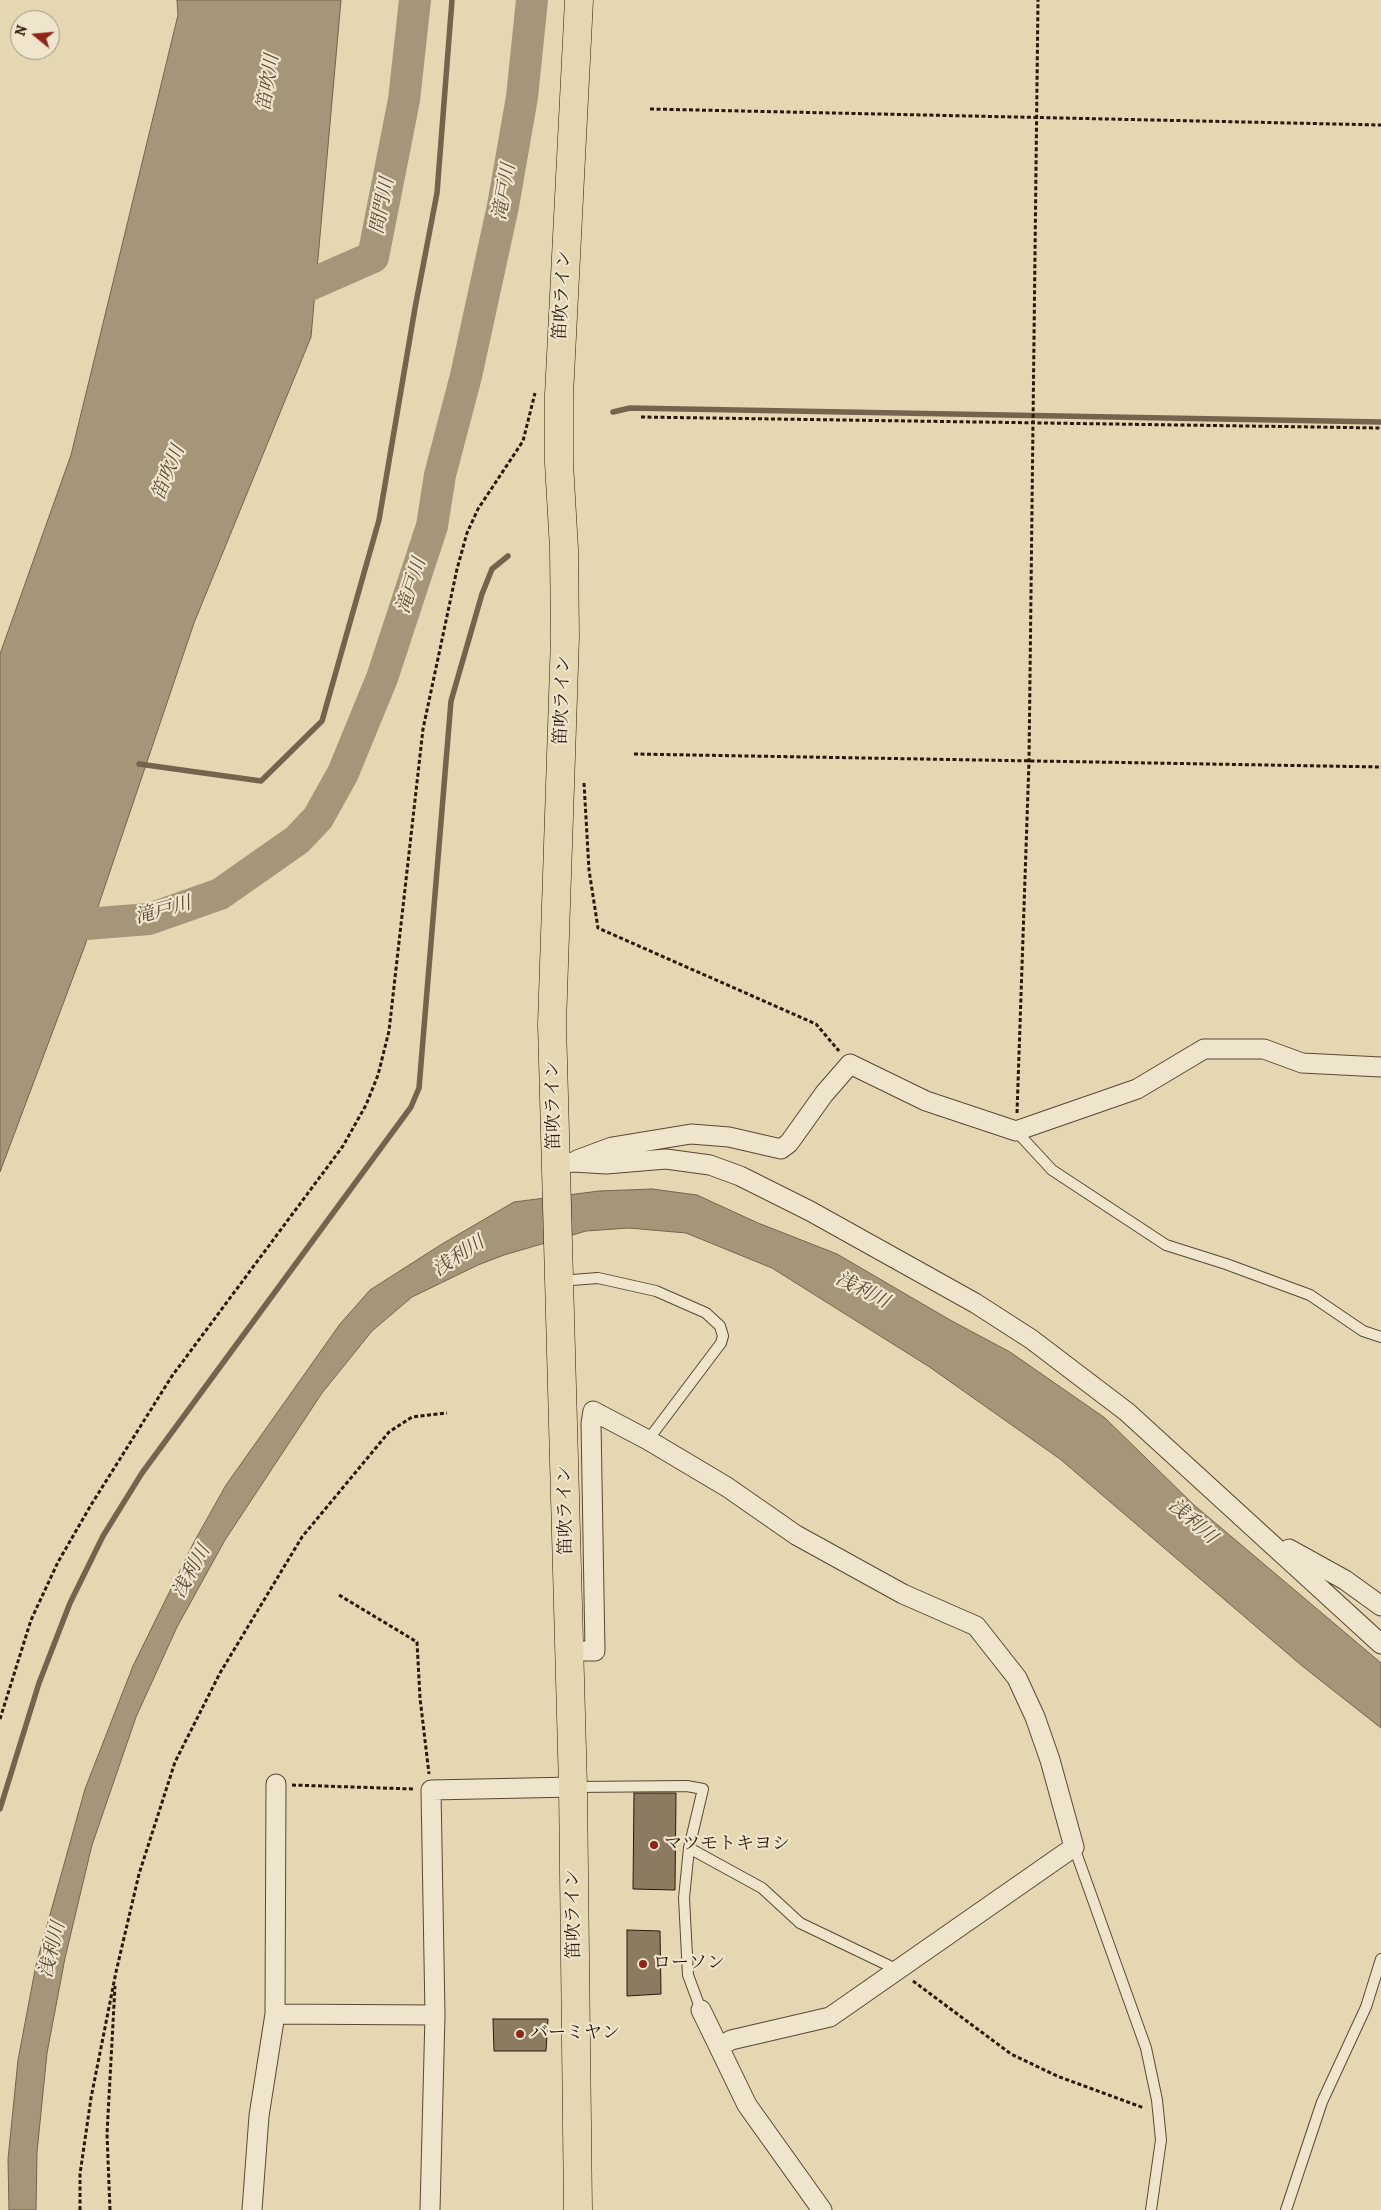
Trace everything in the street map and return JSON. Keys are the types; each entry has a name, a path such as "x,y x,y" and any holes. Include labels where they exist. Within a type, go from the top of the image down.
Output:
{"highway":[{"name":"笛吹ライン","path":"578,2210 573,1787 559,1271 562,1169 552,1024 564,637 564,549 559,463 559,395 579,0"}],"street":[{"path":"562,1169 612,1147 692,1134 730,1137 781,1149 789,1143 824,1094 850,1064 926,1101 1016,1131 1137,1090 1204,1049 1264,1049 1302,1063 1381,1067"},
{"path":"562,1169 666,1159 710,1165 740,1176 810,1211 975,1304 1031,1339 1127,1412 1381,1644"},
{"path":"570,1651 595,1652 591,1423 593,1411 648,1440 727,1487 796,1534 903,1594 976,1626 1017,1678 1035,1717 1050,1760 1074,1848 830,2018 731,2040 719,2047"},
{"path":"1262,1534 1345,1580 1381,1606"},
{"path":"252,2210 259,2116 275,2014 276,1784"},
{"path":"430,2210 435,2015 430,1790 573,1787"},
{"path":"701,2010 747,2105 822,2210"},
{"path":"275,2014 435,2015"}],"lane":[{"path":"1016,1131 1052,1170 1166,1245 1226,1264 1310,1295 1363,1331 1381,1336"},
{"path":"559,1271 656,1291 706,1313 720,1326 723,1336 721,1343 648,1440"},
{"path":"573,1787 687,1786 703,1789 689,1848 684,1898 688,1975 701,2010"},
{"path":"689,1848 762,1888 800,1923 898,1970"},
{"path":"1074,1848 1146,2048 1161,2140 1151,2210"},
{"path":"1286,2210 1322,2102 1366,2007 1381,1959"}],"path":[{"path":"1016,1131 1029,761 1038,0"},
{"path":"650,109 1381,125"},
{"path":"0,1719 31,1620 58,1562 91,1505 172,1376 343,1146 366,1105 378,1076 388,1031 423,729 457,569 467,533 478,509 524,441 537,388"},
{"path":"641,417 1033,421 1381,428"},
{"path":"634,754 1381,767"},
{"path":"584,781 589,870 598,928 816,1024 850,1064"},
{"path":"80,2210 80,2174 91,2098 116,1972 139,1874 175,1762 220,1673 302,1537 389,1432 412,1417 447,1413"},
{"path":"276,1784 430,1790 420,1698 417,1642 339,1595"},
{"path":"898,1970 1011,2054 1057,2076 1158,2114"},
{"path":"110,2210 107,2134 116,1972"}],"water":[{"name":"笛吹川","path":"177,0 341,0 311,337 194,623 84,948 0,1172 0,654 71,455 178,15"},
{"name":"浅利川","path":"652,1189 697,1195 758,1223 837,1254 950,1320 1010,1352 1105,1418 1194,1505 1381,1663 1381,1728 1301,1665 1060,1459 928,1366 772,1268 686,1233 629,1228 586,1231 504,1255 478,1265 412,1297 372,1331 322,1393 225,1540 177,1627 136,1717 92,1845 65,1958 47,2053 37,2152 36,2210 9,2210 8,2159 18,2060 36,1965 85,1789 133,1666 194,1542 226,1485 340,1324 370,1290 442,1244 514,1202 599,1191"}],"building":[{"path":"634,1793 676,1793 675,1890 633,1889"},
{"path":"627,1930 660,1931 661,1994 627,1996"},
{"path":"493,2019 548,2019 546,2051 494,2051"}],"waterway":[{"name":"間門川","path":"275,300 373,257 404,100 415,0"},
{"path":"139,764 261,781 322,721 379,520 415,308 437,193 452,0"},
{"name":"滝戸川","path":"48,927 149,919 220,894 297,840 318,818 343,773 382,678 432,526 440,475 466,376 503,206 522,97 532,0"},
{"path":"613,412 630,408 1381,422"},
{"path":"0,1809 39,1683 70,1603 103,1536 142,1473 411,1107 419,1088 451,701 482,594 492,569 508,556"}],"place":[{"name":"マツモトキヨシ","path":"654,1845"},
{"name":"ローソン","path":"643,1964"},
{"name":"バーミヤン","path":"520,2034"}]}
